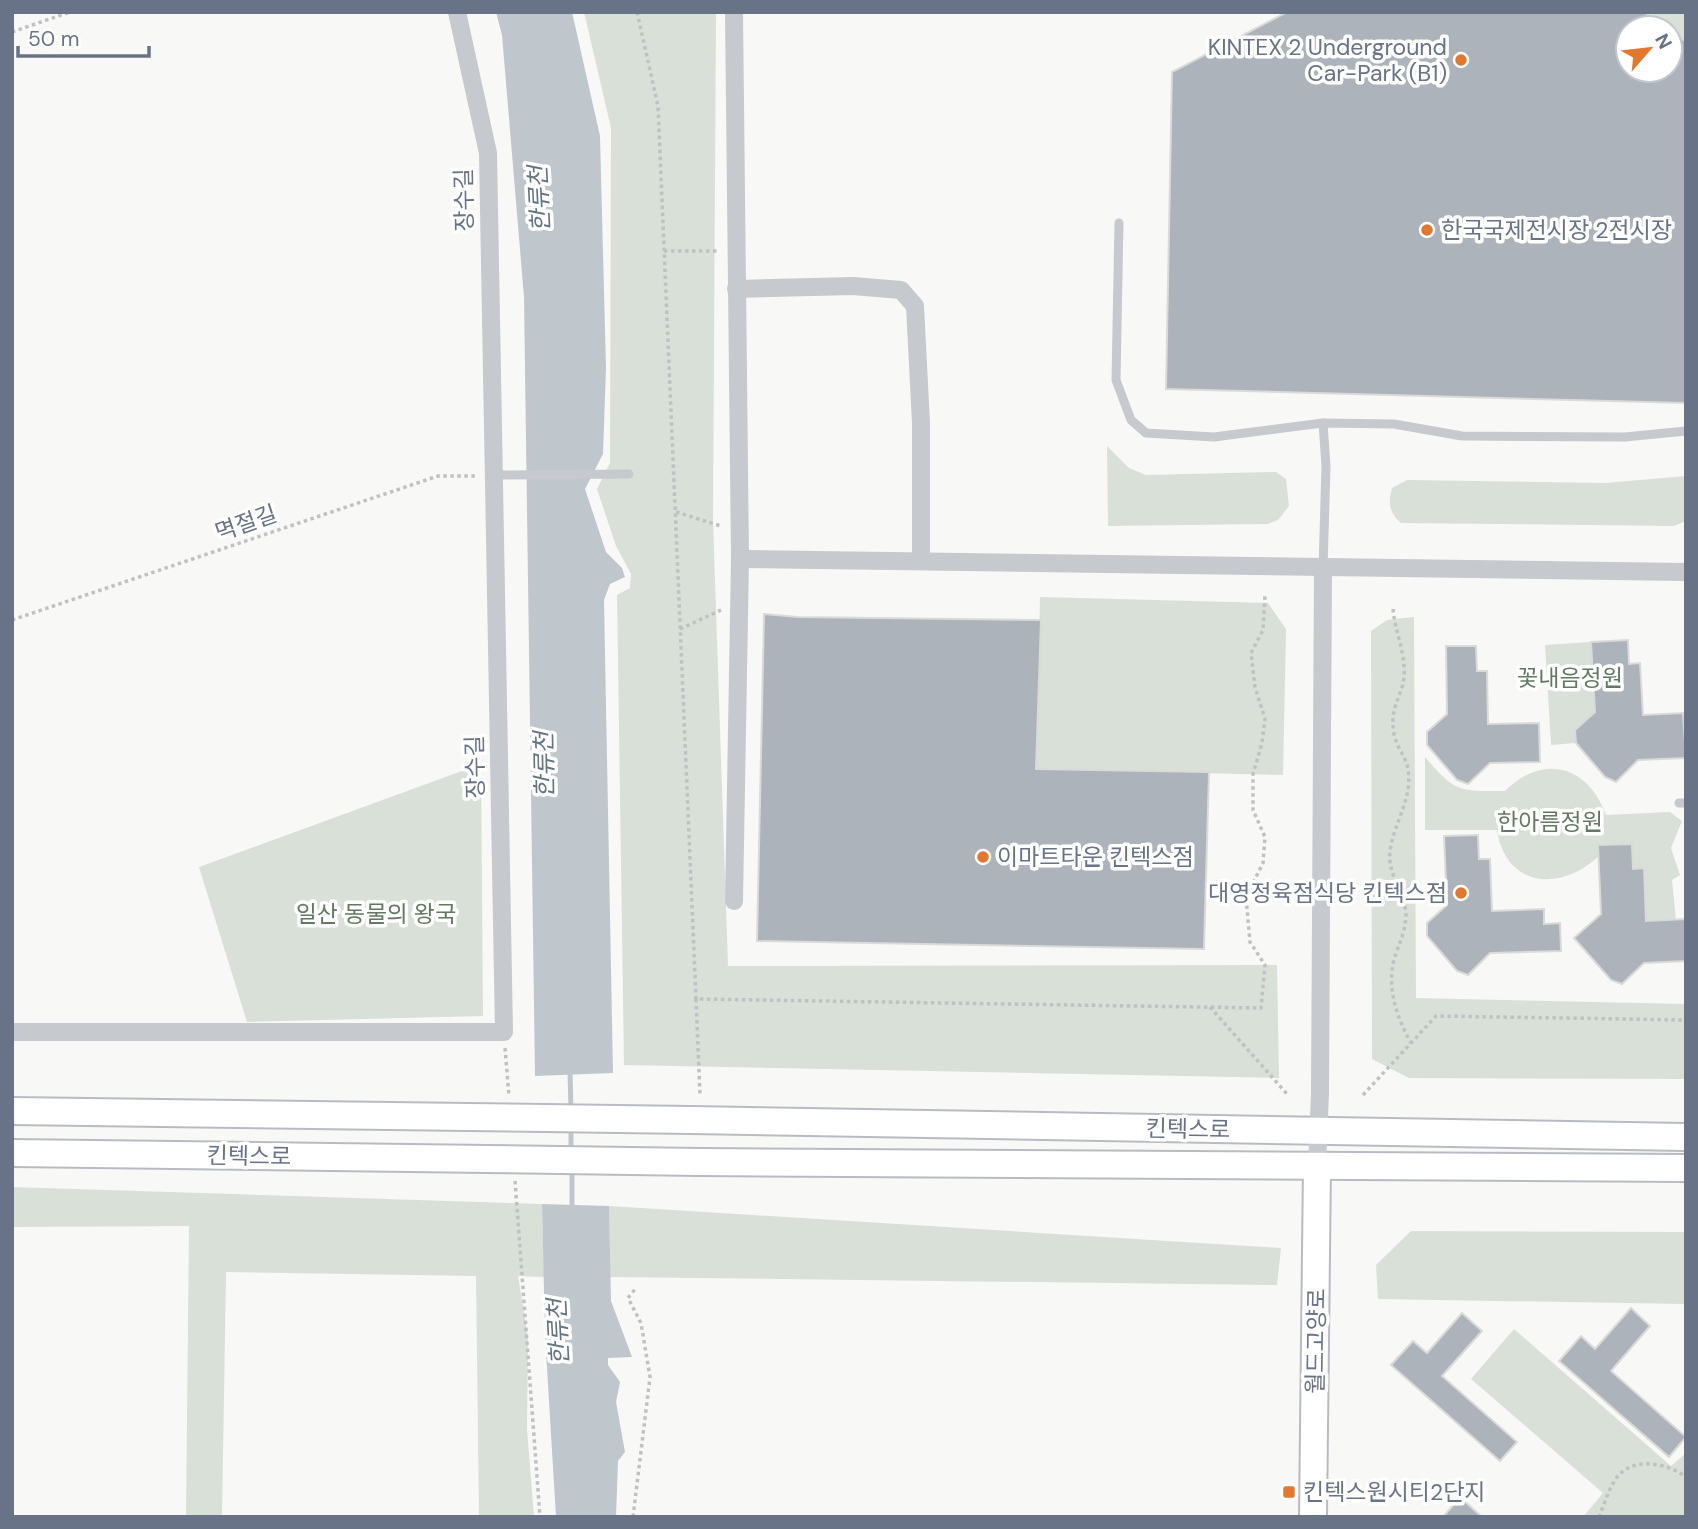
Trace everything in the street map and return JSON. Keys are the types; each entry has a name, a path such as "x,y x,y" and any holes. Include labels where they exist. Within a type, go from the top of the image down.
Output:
{"main road":[{"name":"킨텍스로","path":"12,1111 1686,1137"},
{"name":"킨텍스로","path":"12,1153 700,1162 1686,1168"},
{"name":"월드고양로","path":"1313,1517 1317,1166"}],"street":[{"name":"장수길","path":"457,12 488,153 504,1032"},
{"path":"734,12 740,559 734,901"},
{"path":"736,289 853,286 901,290 915,306 921,422 921,561"},
{"path":"740,559 1686,572"},
{"path":"1317,1166 1323,569"},
{"path":"12,1032 504,1032"}],"lane":[{"path":"1119,223 1116,380 1131,421 1146,433 1214,437 1324,423 1394,424 1462,436 1625,438 1686,431"},
{"path":"1323,569 1326,466 1324,423"},
{"path":"494,475 629,474"}],"path":[{"path":"12,32 70,12"},
{"path":"637,12 658,106 700,1095"},
{"path":"664,251 722,251"},
{"name":"멱절길","path":"12,620 438,476 494,475"},
{"path":"675,512 721,526"},
{"path":"696,999 1261,1008 1265,965 1250,942 1246,897 1263,863 1265,837 1253,810 1253,774 1262,743 1265,719 1255,687 1251,653 1263,630 1265,596"},
{"path":"1394,609 1395,629 1402,650 1404,679 1393,704 1394,734 1408,769 1407,796 1389,854 1406,913 1391,985 1397,1017 1411,1042"},
{"path":"680,629 721,610"},
{"path":"1210,1007 1287,1094"},
{"path":"1363,1095 1436,1017 1686,1020"},
{"path":"504,1032 509,1101"},
{"path":"514,1170 540,1517"},
{"path":"633,1517 650,1377 640,1323 628,1298 636,1288"},
{"path":"1599,1517 1616,1479 1626,1469 1653,1463 1678,1471 1686,1477"}],"green space":[{"path":"584,12 716,12 713,521 728,966 1277,965 1279,1078 624,1065 617,595 630,588 631,574 616,546 597,489 610,463 611,128"},
{"path":"1645,12 1686,12 1686,41 1684,14"},
{"path":"1107,446 1129,468 1146,475 1276,472 1286,479 1289,506 1278,520 1267,524 1108,526"},
{"path":"1686,476 1686,521 1674,526 1401,523 1394,515 1390,503 1392,488 1407,480 1605,483"},
{"path":"1040,597 1268,603 1286,629 1283,775 1036,769"},
{"path":"1414,617 1416,998 1686,1004 1686,1079 1409,1078 1372,1059 1371,631 1387,620"},
{"name":"꽃내음정원","path":"1591,642 1595,712 1575,730 1576,743 1551,745 1545,645"},
{"name":"한아름정원","path":"1425,757 1444,778 1467,790 1505,791 1534,772 1563,770 1576,775 1588,785 1606,815 1670,812 1682,821 1671,848 1680,875 1672,880 1676,920 1646,921 1643,868 1633,869 1632,844 1598,845 1599,856 1584,868 1552,879 1537,878 1523,873 1511,864 1502,849 1497,830 1425,830"},
{"name":"일산 동물의 왕국","path":"481,764 483,1016 247,1022 199,867"},
{"path":"12,1187 542,1204 544,1277 518,1276 528,1337 527,1429 534,1517 479,1517 476,1276 226,1272 222,1517 186,1517 189,1226 12,1227"},
{"path":"609,1206 1281,1248 1277,1285 610,1277"},
{"path":"1411,1231 1686,1232 1686,1304 1378,1299 1376,1265"},
{"path":"1514,1329 1671,1466 1686,1453 1686,1517 1583,1517 1603,1493 1471,1379"}],"water":[{"path":"496,12 572,12 600,136 606,368 603,454 585,489 606,552 622,568 625,577 610,584 604,600 613,1073 535,1076 524,297 502,35"},
{"path":"542,1204 609,1206 611,1301 632,1357 608,1358 608,1365 620,1382 616,1402 625,1452 618,1461 616,1517 556,1517 545,1335"}],"building":[{"name":"한국국제전시장 2전시장","path":"1287,12 1645,12 1647,14 1614,14 1614,84 1684,84 1684,40 1686,41 1686,403 1166,389 1172,72"},
{"name":"이마트타운 킨텍스점","path":"764,614 798,617 1041,620 1036,769 1209,772 1204,949 757,941"},
{"path":"1628,640 1629,664 1640,663 1643,715 1683,713 1686,758 1638,760 1616,782 1605,777 1576,743 1575,730 1595,712 1591,642"},
{"path":"1446,646 1476,646 1477,671 1487,671 1488,724 1539,723 1540,762 1490,763 1468,784 1457,780 1427,745 1427,732 1447,714"},
{"path":"1478,835 1479,859 1490,859 1492,911 1544,909 1544,924 1560,923 1561,951 1490,953 1468,975 1457,971 1427,936 1427,923 1447,905 1444,836"},
{"path":"1632,844 1633,869 1644,868 1646,921 1686,919 1686,961 1644,963 1622,984 1611,980 1574,938 1601,914 1598,845"},
{"path":"1631,1308 1650,1326 1611,1371 1686,1437 1669,1457 1559,1361 1581,1336 1595,1349"},
{"path":"1462,1313 1482,1331 1442,1376 1517,1442 1500,1461 1391,1365 1413,1341 1427,1353"},
{"path":"1460,1497 1482,1517 1443,1517"}],"waterway":[{"name":"한류천","path":"570,1070 571,1113"},
{"name":"한류천","path":"571,1126 571,1151"},
{"name":"한류천","path":"572,1168 572,1211"}],"place":[{"name":"KINTEX 2 Underground Car-Park (B1)","path":"1461,60"},
{"name":"한국국제전시장 2전시장","path":"1427,230"},
{"name":"이마트타운 킨텍스점","path":"983,857"},
{"name":"대영정육점식당 킨텍스점","path":"1461,893"},
{"name":"킨텍스원시티2단지","path":"1289,1492"}]}
